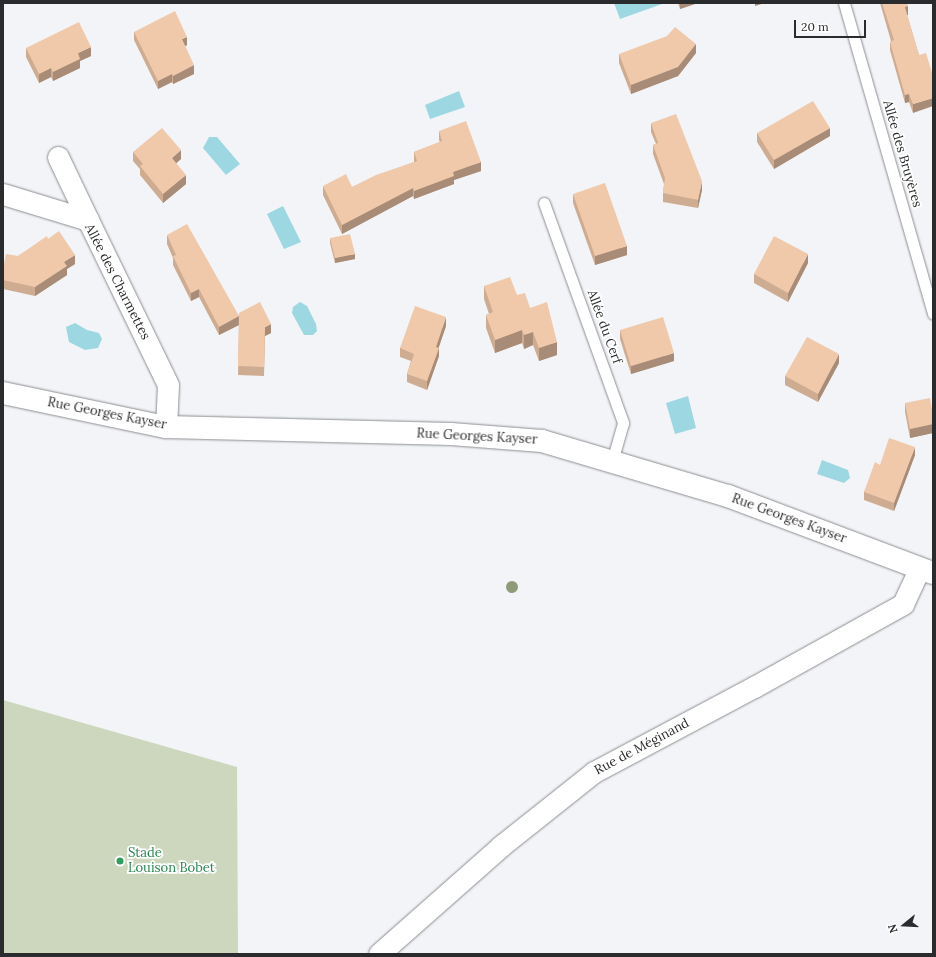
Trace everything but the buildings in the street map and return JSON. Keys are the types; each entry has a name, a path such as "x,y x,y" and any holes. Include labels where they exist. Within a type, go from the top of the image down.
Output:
{"street":[{"path":"58,156 88,220"},
{"name":"Allée des Charmettes","path":"3,194 88,220 168,385 166,427"},
{"name":"Rue Georges Kayser","path":"3,393 166,427 443,434 542,440 728,496 879,551 926,571"},
{"name":"Rue de Méginand","path":"379,954 501,846 594,772 754,687 903,604 926,571"}],"lane":[{"name":"Allée des Bruyères","path":"844,3 933,313"},
{"name":"Allée du Cerf","path":"544,203 624,423 612,461"}],"green space":[{"name":"Stade Louison Bobet","path":"3,700 237,767 238,954 3,954"}],"water":[{"path":"614,3 661,3 662,4 620,19"},
{"path":"459,91 465,107 430,119 425,105"},
{"path":"209,137 217,137 240,164 226,175 203,148"},
{"path":"283,206 301,242 284,249 267,214"},
{"path":"300,302 307,306 316,324 317,331 313,335 304,335 292,313 293,307"},
{"path":"75,323 87,330 99,333 102,339 98,348 85,350 69,342 66,327"},
{"path":"688,396 696,428 675,434 666,403"},
{"path":"822,460 848,470 850,478 844,483 817,474"}],"place":[{"name":"Stade Louison Bobet","path":"120,861"}]}
